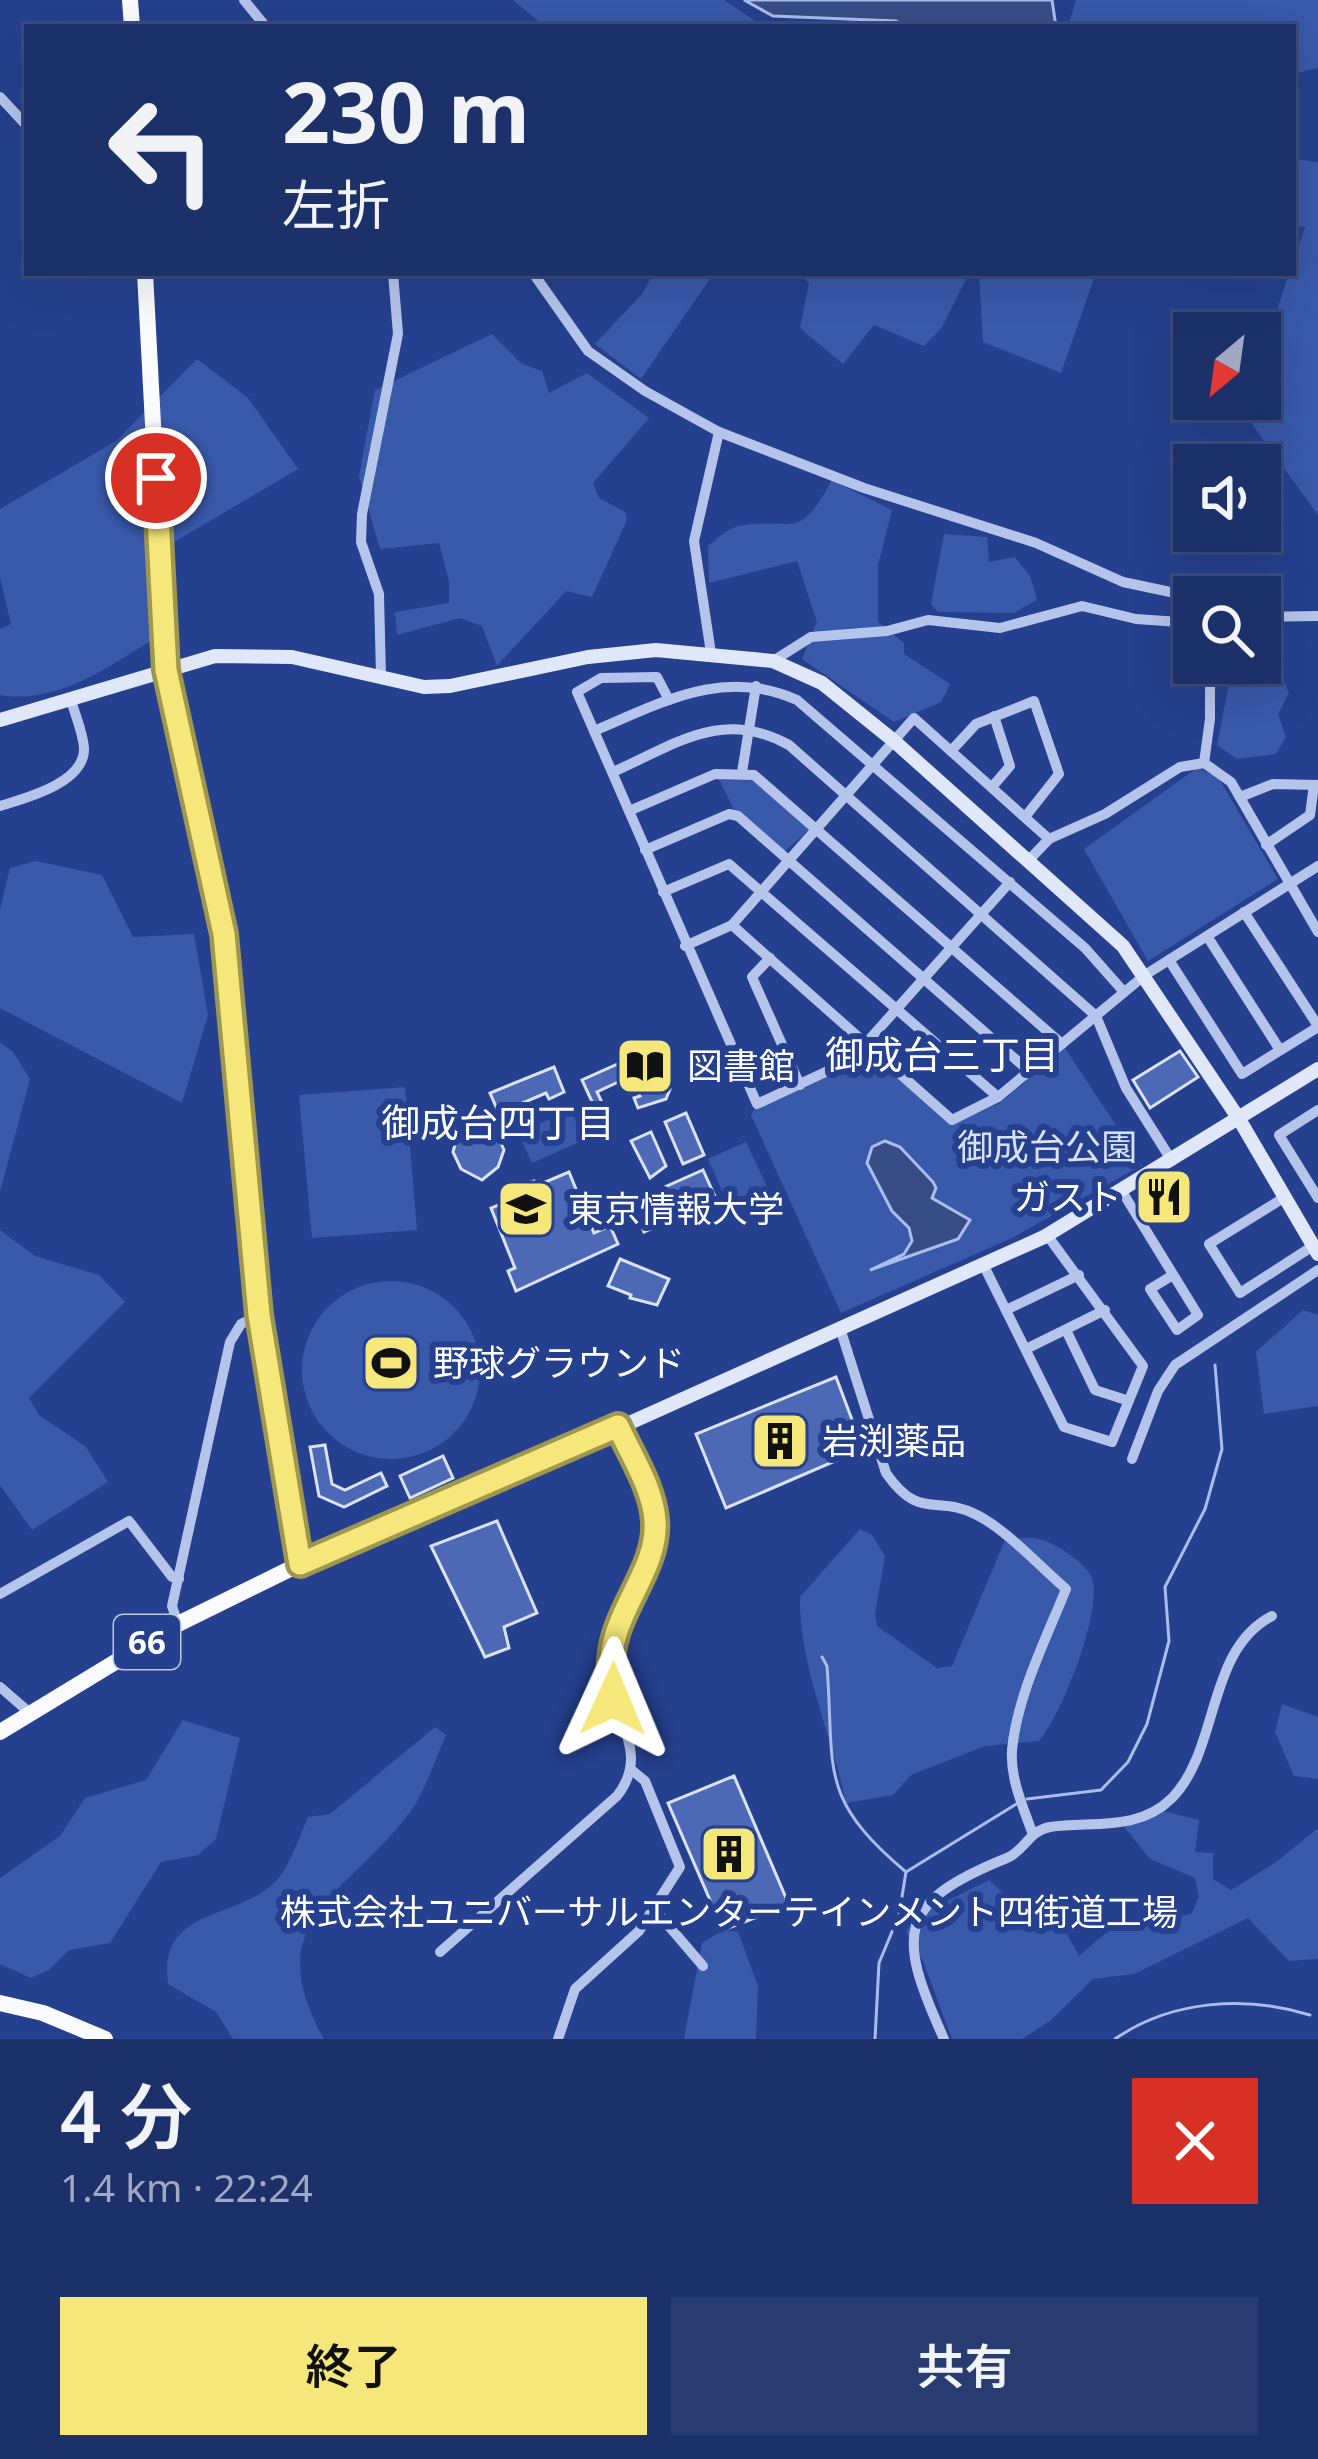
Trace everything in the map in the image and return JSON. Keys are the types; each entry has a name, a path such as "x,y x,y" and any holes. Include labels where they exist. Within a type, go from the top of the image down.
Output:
{"main road":[{"path":"145,276 166,670 224,934 259,1315 300,1564"},
{"name":"66","path":"0,1732 178,1624 300,1564"},
{"path":"2,2005 43,2013 105,2039"}],"street":[{"path":"244,0 264,24"},
{"path":"0,97 24,123"},
{"path":"382,676 379,594 361,542 362,514 398,334 393,276"},
{"path":"534,276 588,351 645,392 719,432 864,488 1036,543 1123,582 1173,593"},
{"path":"711,653 694,541 719,432"},
{"path":"772,661 811,637 886,631 928,620 1000,628 1082,606 1136,619 1173,622"},
{"path":"1281,617 1318,616"},
{"path":"0,720 215,656 254,653 424,687 628,651 711,653 772,661 821,682 894,741 1096,918 1145,975 1239,1119 1285,1197 1316,1250 1240,1293 1209,1244 1285,1197"},
{"path":"669,700 657,677 601,678 577,692 757,1104 851,1060 1010,882"},
{"path":"594,731 723,684 757,686 797,700 1084,948 1124,992"},
{"path":"1204,763 1210,684"},
{"path":"742,772 757,686"},
{"path":"0,806 62,781 82,761 84,744 70,700"},
{"path":"951,751 976,724 1034,701 1059,774 1025,817"},
{"path":"992,787 1010,766 994,716"},
{"path":"685,946 732,925 914,718 1049,838"},
{"path":"613,772 704,731 750,729 789,746 1096,1016 1126,1088 1172,1161"},
{"path":"1029,860 1049,838 1105,814 1180,767 1204,763 1224,773 1318,932"},
{"path":"629,811 715,774 742,772 763,781 1061,1044"},
{"path":"1240,797 1273,784 1316,785 1310,814 1266,844"},
{"path":"645,850 734,813 1029,1071"},
{"path":"663,892 729,864 998,1097"},
{"path":"732,925 952,1120 998,1097 1145,975 1318,866"},
{"path":"1168,960 1242,1074 1318,1026 1244,912"},
{"path":"1207,936 1280,1050"},
{"path":"770,958 752,977 800,1085"},
{"path":"300,1564 1047,1235 1318,1070"},
{"path":"1317,1112 1279,1135 1318,1198"},
{"path":"1123,1192 1173,1274 1198,1315 1177,1330 1150,1289 1173,1274"},
{"path":"983,1264 1064,1426 1112,1442 1143,1366 1047,1235"},
{"path":"1132,1459 1158,1391 1175,1365 1318,1270"},
{"path":"1006,1310 1078,1275"},
{"path":"1026,1349 1105,1310"},
{"path":"178,1624 172,1606 230,1342 241,1324 259,1315"},
{"path":"840,1328 886,1473 896,1487 920,1506 976,1514 1066,1589 1025,1700 1012,1753 1016,1787 1031,1832"},
{"path":"1066,1330 1095,1390 1126,1400"},
{"path":"558,2039 575,1989 656,1911 680,1867 645,1781 634,1771 613,1699 610,1663 616,1631 652,1547 656,1523 652,1501 618,1426"},
{"path":"0,1594 129,1521 172,1577 179,1579"},
{"path":"944,2039 911,1949 917,1918 939,1890 1007,1858 1031,1832 1121,1823 1171,1799 1199,1755 1223,1680 1239,1649 1253,1628 1271,1616"},
{"path":"0,1687 30,1713"},
{"path":"440,1952 616,1796 634,1771"},
{"path":"656,1911 703,1966"}],"green space":[{"path":"513,0 724,0 760,24 533,24 537,20"},
{"path":"1076,0 1318,0 1318,68 1296,73 1296,24 1069,24"},
{"path":"1296,159 1318,162 1318,515 1281,464 1281,444 1266,444 1249,420 1281,420 1281,312 1277,312 1289,276 1296,276 1296,255 1305,227 1296,226"},
{"path":"652,276 712,276 641,379 595,344 642,294"},
{"path":"801,276 968,276 941,329 924,346 874,325 843,364 800,328 809,283"},
{"path":"979,276 1095,276 1061,373 983,342"},
{"path":"492,334 522,364 542,371 549,393 587,373 649,418 593,483 599,498 625,512 627,520 592,597 566,591 497,666 482,626 460,618 397,635 395,612 449,603 449,581 439,543 380,549 359,476 375,390"},
{"path":"197,359 248,398 298,469 154,554 151,580 161,635 64,688 43,694 0,695 0,629 11,624 0,578 0,509 116,441"},
{"path":"832,480 892,510 878,565 878,622 904,643 904,654 950,684 941,702 894,722 802,659 817,622 797,561 709,583 708,546 739,526 802,520"},
{"path":"944,534 987,537 989,562 1015,557 1030,576 1037,600 1014,613 938,612 931,604"},
{"path":"1283,680 1289,693 1278,714 1286,737 1276,754 1237,759 1217,745 1229,684 1281,684"},
{"path":"1197,768 1218,777 1278,879 1148,961 1084,849"},
{"path":"718,777 752,777 809,830 784,852 733,808"},
{"path":"36,861 102,875 133,937 194,934 208,1015 182,1103 0,1008 0,909 10,868"},
{"path":"0,1042 13,1052 30,1079 0,1192"},
{"name":"御成台公園","path":"1065,1048 1142,1165 1012,1238 841,1313 751,1115 755,1108 871,1053 951,1124 1000,1103","holes":["900,1147 933,1182 931,1197 969,1221 943,1241 870,1270 904,1254 912,1241 867,1159"]},
{"path":"405,1087 417,1230 312,1238 299,1095"},
{"path":"571,1110 584,1140 532,1163 518,1133"},
{"path":"746,1142 771,1195 732,1214 708,1159"},
{"path":"0,1230 35,1256 99,1275 125,1302 29,1398 39,1415 86,1447 108,1482 32,1530 0,1485"},
{"name":"野球グラウンド","path":"391,1281 425,1288 454,1307 473,1336 480,1370 473,1404 454,1433 425,1452 391,1459 357,1452 328,1433 309,1404 302,1370 309,1336 328,1307 357,1288"},
{"path":"1303,1310 1318,1315 1318,1406 1264,1414 1256,1352"},
{"path":"860,1529 872,1535 885,1556 877,1626 937,1668 952,1666 1005,1540 1040,1539 1068,1553 1090,1574 1094,1597 1085,1640 1068,1688 1039,1741 985,1746 911,1775 893,1795 846,1803 810,1675 800,1597"},
{"path":"1282,1704 1318,1717 1318,1779 1294,1776 1275,1732"},
{"path":"183,1720 240,1738 216,1839 198,1855 161,1862 110,1943 69,1950 49,1970 31,1978 0,1964 0,1878 60,1836 85,1798 146,1780"},
{"path":"435,1727 446,1735 416,1803 338,1889 305,1936 300,1965 306,1998 324,2039 233,2039 216,2012 168,1984 174,1942 201,1919 273,1884 289,1862 308,1817 330,1814"},
{"path":"1155,1809 1199,1820 1195,1852 1213,1853 1213,1879 1231,1890 1318,1828 1318,1959 1289,1961 1248,1918 1134,1974 1093,1979 1051,2020 1022,2039 952,2039 923,1961 906,1932 915,1917 989,1880 1018,1906 1061,1923 1079,1956 1114,1926 1191,1914 1199,1897 1195,1878 1150,1859 1121,1823"},
{"path":"723,1930 738,1932 758,1986 756,2039 684,2039 702,1943"}],"shaded area":[{"path":"744,0 1052,0 1056,24 902,24 773,16"},
{"path":"885,1141 900,1147 933,1182 932,1198 970,1220 958,1239 870,1270 904,1254 912,1241 909,1228 892,1211 867,1163 872,1147"}],"building":[{"path":"651,1049 670,1089 666,1099 638,1108 634,1098 640,1096 631,1076 597,1092 607,1113 599,1117 582,1080"},
{"path":"1180,1051 1198,1077 1150,1108 1133,1080"},
{"path":"554,1067 564,1092 549,1099 546,1093 513,1107 515,1112 501,1118 490,1093"},
{"path":"686,1113 704,1155 683,1164 665,1122"},
{"path":"459,1129 496,1132 504,1150 498,1167 482,1180 461,1169 453,1152"},
{"path":"651,1132 666,1166 650,1178 631,1141"},
{"path":"703,1170 718,1203 674,1223 664,1202 645,1210 653,1228 644,1232 631,1202"},
{"path":"569,1172 594,1233 610,1226 618,1244 516,1291 508,1271 515,1268 491,1208 523,1195 520,1186 534,1181 536,1186"},
{"path":"620,1259 669,1279 657,1305 608,1286"},
{"name":"岩渕薬品","path":"836,1377 863,1449 726,1508 696,1434"},
{"path":"325,1445 332,1484 345,1490 381,1473 387,1486 344,1507 319,1496 310,1447"},
{"path":"443,1456 453,1478 410,1498 400,1476"},
{"path":"497,1521 537,1613 504,1627 509,1648 485,1657 431,1546"},
{"name":"株式会社ユニバーサルエンターテインメント四街道工場","path":"734,1776 789,1905 723,1930 668,1803"}],"waterway":[{"path":"1027,1799 1101,1790 1128,1762 1147,1724 1169,1641 1165,1587 1205,1509 1222,1449 1215,1365"},
{"path":"822,1657 827,1666 832,1757 844,1801 877,1846 906,1872 899,1915 879,1963 875,2039"},
{"path":"906,1872 1018,1803"},
{"path":"1115,2039 1160,2016 1210,2005 1260,2005 1310,2015"}],"place":[{"name":"図書館","path":"645,1066"},
{"name":"ガスト","path":"1164,1197"},
{"name":"東京情報大学","path":"526,1209"},
{"name":"野球グラウンド","path":"391,1363"},
{"name":"岩渕薬品","path":"780,1441"},
{"name":"株式会社ユニバーサルエンターテインメント四街道工場","path":"729,1854"}],"district":[{"name":"御成台三丁目","path":"942,1055"},
{"name":"御成台四丁目","path":"498,1123"}],"route":[{"path":"156,478 166,670 224,934 234,1004 254,1276 300,1564 618,1426 652,1501 656,1523 648,1560 616,1631 610,1663 613,1699"}]}
